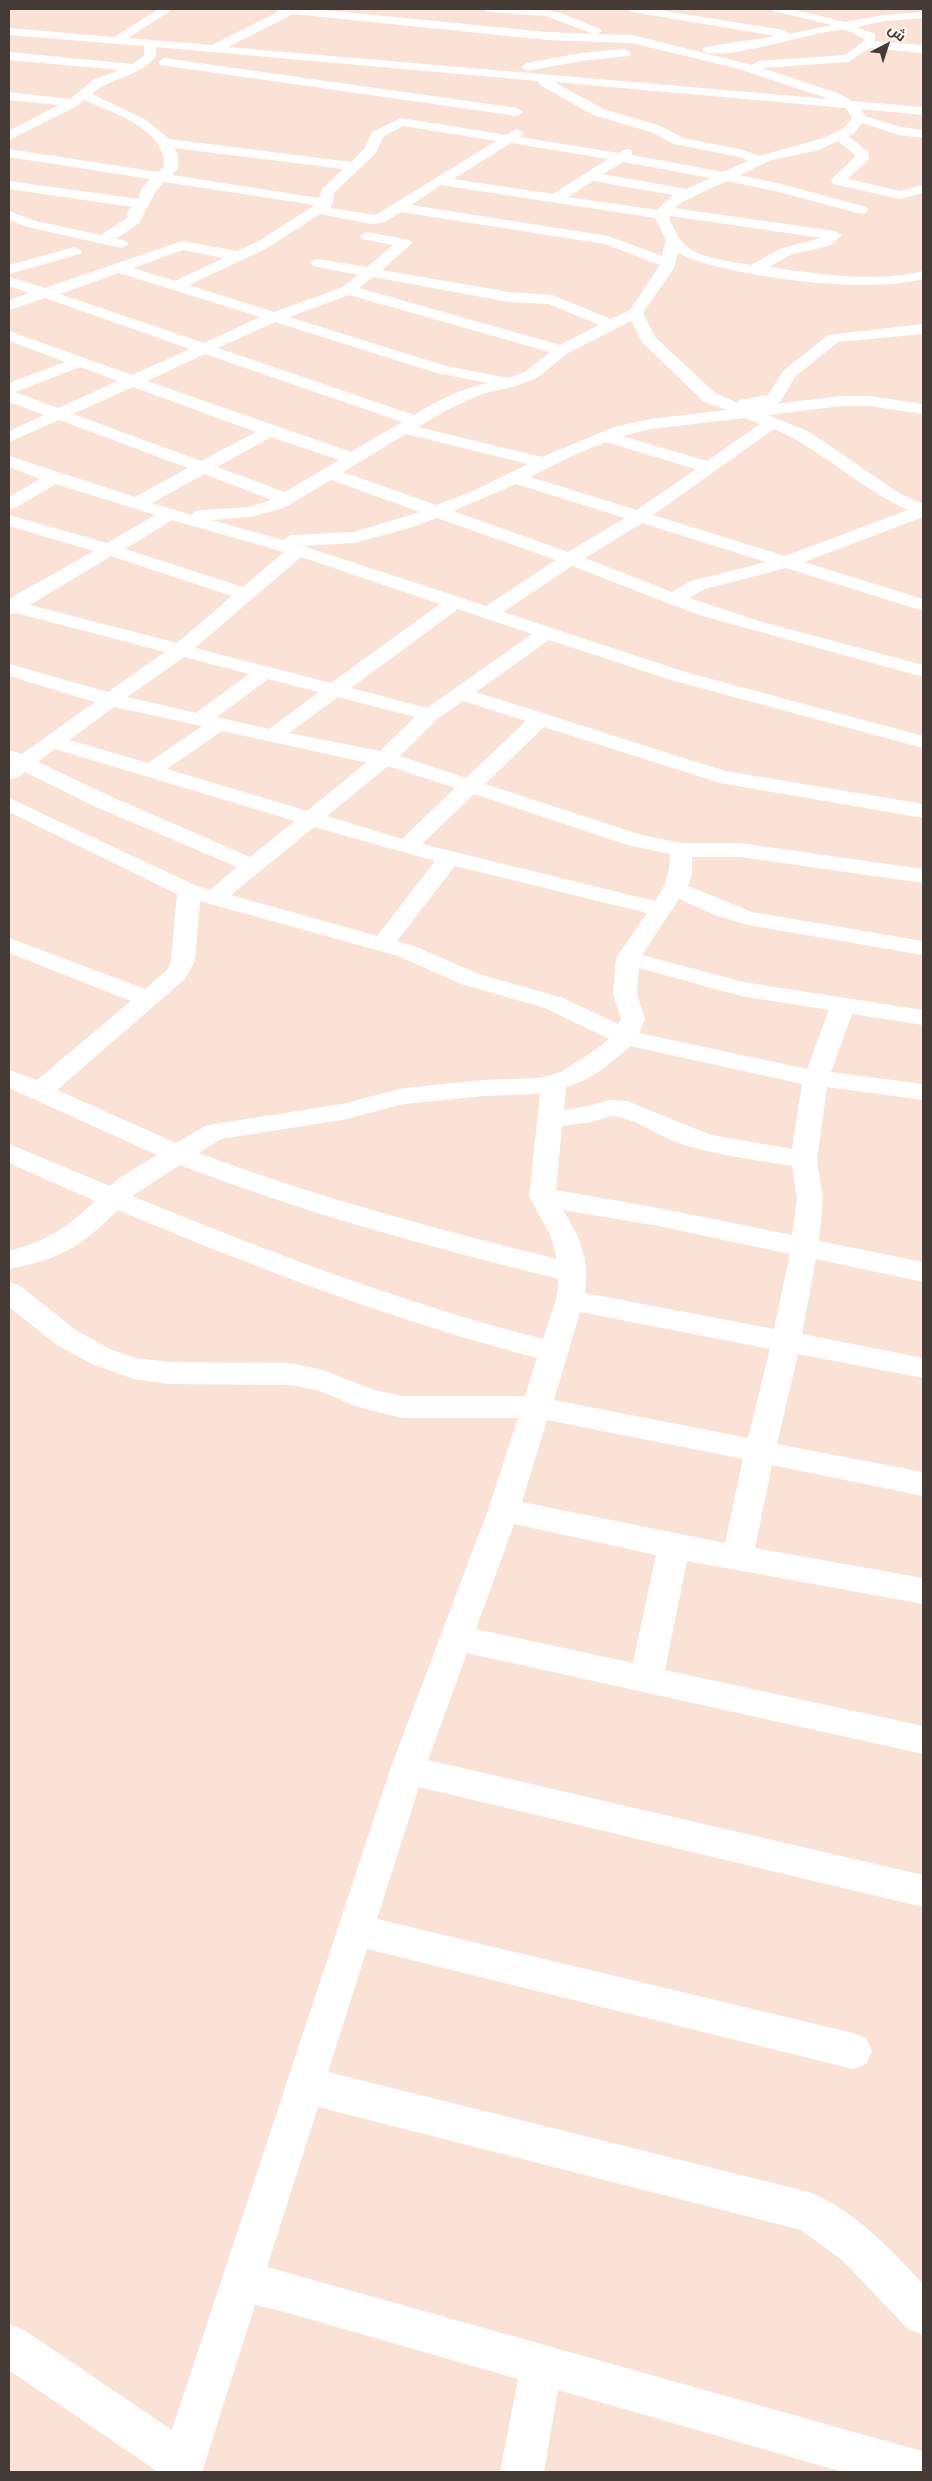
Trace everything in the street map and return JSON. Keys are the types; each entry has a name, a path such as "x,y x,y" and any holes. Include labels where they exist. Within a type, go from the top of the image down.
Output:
{"street":[{"path":"115,41 167,9"},
{"path":"214,49 289,9 547,36 619,37"},
{"path":"353,17 368,9"},
{"path":"488,9 548,13"},
{"path":"529,9 548,13 586,29 686,51 743,66 836,97 849,104 856,111 859,118 899,131 923,134"},
{"path":"632,9 676,13 798,36"},
{"path":"777,9 834,16 847,26 870,36 868,44"},
{"path":"636,40 676,13"},
{"path":"470,72 510,69 598,55 747,46 887,17 923,15"},
{"path":"887,17 923,23"},
{"path":"9,31 606,84 670,82 923,111"},
{"path":"9,49 30,33"},
{"path":"9,136 73,103 97,83 141,64 150,56 150,44"},
{"path":"703,71 848,58 868,44 923,47"},
{"path":"9,56 141,64 517,112"},
{"path":"9,153 323,207 377,220 520,130 521,121 512,94 513,85 505,74"},
{"path":"533,77 593,110 662,131 679,141 744,154 758,161"},
{"path":"660,100 670,82"},
{"path":"84,95 145,126 166,143 354,166"},
{"path":"9,96 73,103"},
{"path":"635,123 647,112"},
{"path":"662,213 673,202 758,161 777,154 814,147 840,136 854,127 859,118"},
{"path":"323,207 327,192 371,150 377,135 401,122 726,177 781,188 861,210"},
{"path":"556,199 662,131"},
{"path":"840,136 863,155 862,159 838,181 882,192 905,194 923,189"},
{"path":"104,240 134,220 135,211 144,204 148,197 148,190 163,178 172,164 166,143"},
{"path":"48,190 86,165"},
{"path":"591,176 688,194"},
{"path":"439,181 556,199 834,235"},
{"path":"9,185 144,204"},
{"path":"755,269 787,252 824,243 882,192"},
{"path":"905,194 910,200 923,204"},
{"path":"780,204 818,198"},
{"path":"176,286 239,256 323,207"},
{"path":"398,207 608,240 668,263"},
{"path":"742,222 756,208"},
{"path":"662,213 673,241 689,253 715,262 812,276 894,280 918,276 923,265"},
{"path":"9,215 32,224 157,253"},
{"path":"9,437 131,380 274,317 348,290 405,244 367,236"},
{"path":"11,607 175,515 250,512 266,509 287,499 408,424 477,390 516,381 536,373 562,350 635,313 668,263 673,241"},
{"path":"9,305 119,268 182,244 239,256"},
{"path":"9,270 75,251"},
{"path":"318,262 509,297 552,300 613,325"},
{"path":"119,268 443,370 492,380 516,381"},
{"path":"9,281 204,349 408,424 546,463"},
{"path":"348,290 562,350"},
{"path":"635,313 648,339 701,391 727,406 773,422 802,435 894,498 923,510"},
{"path":"727,406 771,400 788,374 834,338 923,329"},
{"path":"9,336 270,431 352,458"},
{"path":"9,389 80,362"},
{"path":"9,396 287,499"},
{"path":"267,541 362,536 436,512 516,478 604,436 652,424 856,400 923,409"},
{"path":"488,613 570,559 639,517 773,422"},
{"path":"136,504 270,431"},
{"path":"604,436 709,468"},
{"path":"9,461 54,478 136,504 298,550 740,694 923,742"},
{"path":"328,473 752,626 923,671"},
{"path":"9,504 54,478"},
{"path":"516,478 923,605"},
{"path":"673,599 698,585 784,563 923,510"},
{"path":"9,520 246,594"},
{"path":"14,763 53,742 180,650 298,550"},
{"path":"272,736 456,602"},
{"path":"11,607 430,715"},
{"path":"215,897 385,758 430,715 546,632"},
{"path":"9,670 112,700 359,756 385,758 636,840 681,850 740,850 923,876"},
{"path":"152,770 211,721 265,672"},
{"path":"9,688 29,676"},
{"path":"460,694 720,777 750,784 923,811"},
{"path":"406,847 540,719"},
{"path":"53,742 406,847 450,858 723,910 748,918 923,948"},
{"path":"14,763 253,866"},
{"path":"9,804 189,891 383,944 424,958 470,979 554,1002 625,1037 787,1074 923,1092"},
{"path":"9,1260 38,1253 60,1244 83,1229 127,1184 214,1132 255,1124 342,1112 404,1096 483,1088 539,1086 570,1078 607,1054 625,1037 633,1019 625,994 628,958 668,899 681,874 681,850"},
{"path":"383,944 450,858"},
{"path":"40,1091 177,974 183,961 189,891"},
{"path":"9,945 148,999"},
{"path":"628,958 741,989 923,1017"},
{"path":"737,1558 786,1342 805,1246 810,1199 804,1160 816,1078 843,1005"},
{"path":"9,1078 178,1154 299,1197 422,1235 572,1287 786,1342 923,1368"},
{"path":"9,2345 181,2468 407,1770 504,1510 554,1352 572,1287 564,1234 542,1197 554,1082"},
{"path":"551,1116 564,1118 594,1114 609,1108 627,1109 686,1136 708,1143 804,1160"},
{"path":"9,1153 113,1199 228,1246 351,1291 452,1324 554,1352"},
{"path":"542,1197 805,1246 923,1272"},
{"path":"9,1292 67,1338 102,1357 134,1368 169,1373 290,1374 323,1380 368,1399 402,1407 536,1407 760,1450 923,1484"},
{"path":"504,1510 674,1546 923,1591"},
{"path":"646,1680 674,1546"},
{"path":"457,1638 923,1740"},
{"path":"407,1770 923,1892"},
{"path":"356,1930 853,2052"},
{"path":"305,2086 809,2212 835,2226 858,2246 923,2314"},
{"path":"240,2282 281,2290 918,2472"},
{"path":"522,2472 542,2365"}]}
